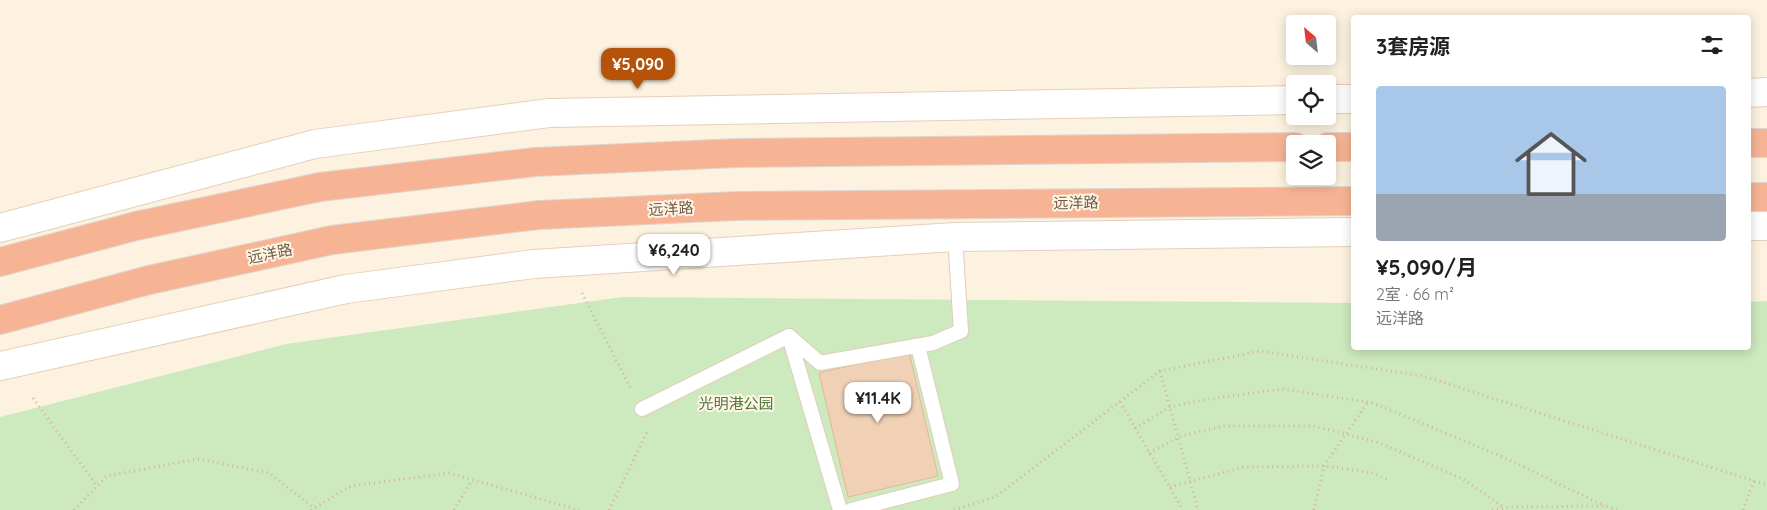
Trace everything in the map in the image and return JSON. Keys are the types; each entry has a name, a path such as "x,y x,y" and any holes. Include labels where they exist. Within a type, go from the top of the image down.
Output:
{"highway":[{"path":"1751,143 1767,143"},
{"path":"0,262 136,226 320,187 535,162 737,153 1286,147"},
{"path":"1336,147 1351,147"},
{"path":"1751,197 1767,197"},
{"name":"远洋路","path":"0,320 149,280 332,240 539,215 736,206 1351,201"}],"main road":[{"path":"1751,93 1767,92"},
{"path":"1336,100 1351,99"},
{"path":"0,228 315,144 549,113 1286,100"},
{"path":"1751,226 1767,226"},
{"path":"0,366 346,289 534,264 955,238 1351,232"}],"lane":[{"path":"788,336 820,363 933,343 961,331 955,238"},
{"path":"642,409 788,336"},
{"path":"788,336 840,510"},
{"path":"851,510 952,484 918,346"}],"path":[{"path":"954,510 995,497 1160,371 1260,351 1423,376 1767,485"},
{"path":"1160,371 1198,510"},
{"path":"1135,428 1170,407 1203,400 1282,389 1373,402 1503,457 1605,506 1618,510"},
{"path":"33,398 97,486"},
{"path":"1120,402 1183,510"},
{"path":"1314,510 1324,466 1368,402"},
{"path":"1149,453 1178,438 1224,426 1314,426 1378,442 1463,479 1504,508"},
{"path":"74,510 108,476 198,459 269,473 312,509 351,486 449,473 579,510"},
{"path":"1170,487 1244,467 1324,466 1374,472 1390,481"},
{"path":"454,510 472,480"},
{"path":"1743,510 1754,481"},
{"path":"1492,510 1504,508 1605,506"}],"green space":[{"name":"光明港公园","path":"622,297 1351,303 1351,350 1751,350 1751,302 1767,301 1767,510 0,510 0,417 286,344"}],"building":[{"path":"909,352 938,476 848,497 819,373"}]}
